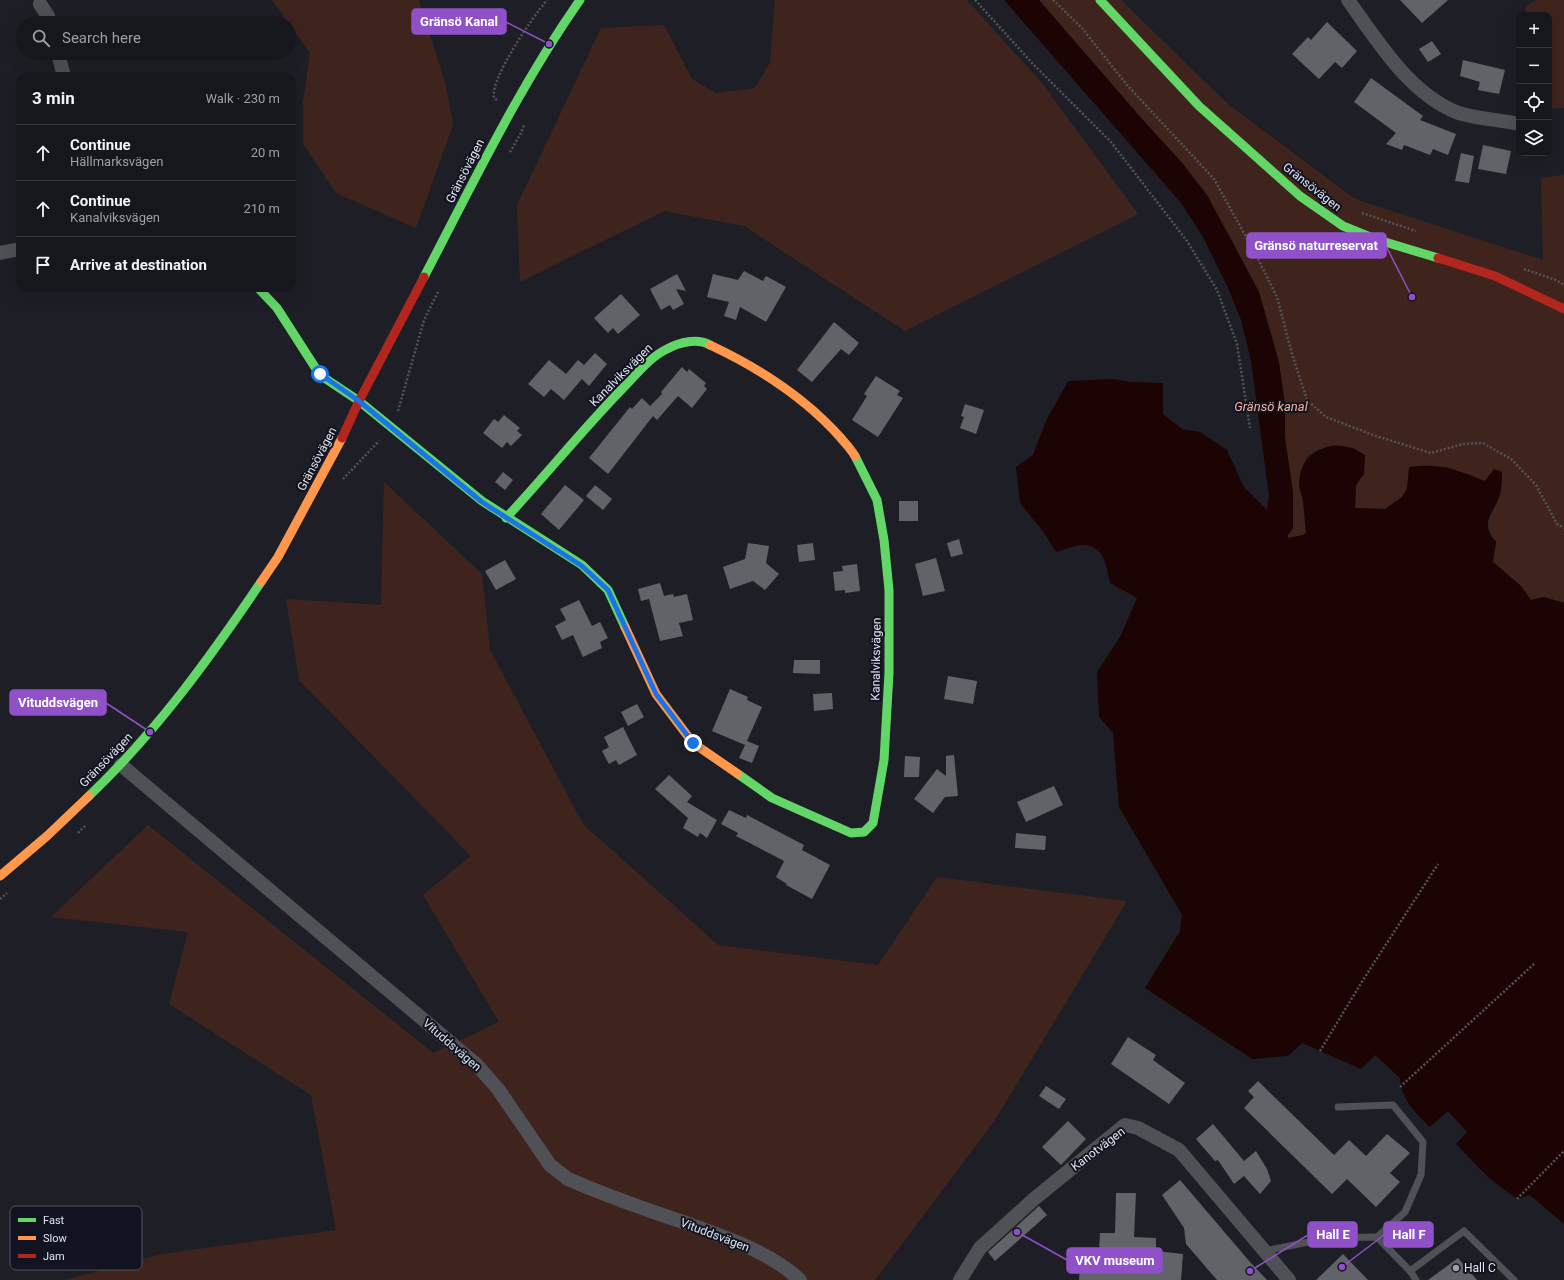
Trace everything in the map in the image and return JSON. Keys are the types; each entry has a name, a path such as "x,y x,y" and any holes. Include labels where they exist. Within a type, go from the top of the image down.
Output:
{"street":[{"name":"Gränsövägen","path":"0,876 47,836 121,765 172,707 235,621 278,557 332,459 359,401 510,111 549,44 580,0"},
{"name":"Gränsövägen","path":"1100,0 1199,106 1300,196 1343,226 1375,239 1494,276 1564,309"},
{"path":"1348,0 1391,59 1430,98 1456,112 1516,123"},
{"path":"40,4 48,16"},
{"path":"60,60 63,72"},
{"path":"0,253 16,250"},
{"name":"Kanalviksvägen","path":"262,292 277,308 320,374 359,401 482,502 506,518 582,566 608,590 656,694 693,743 772,798 814,818 851,833 864,832 873,823 884,760 889,673 889,590 884,540 877,500 853,452 830,426 803,402 740,359 703,341 680,342 653,358 600,412 548,473 506,518"},
{"name":"Vituddsvägen","path":"121,765 201,830 412,1012 476,1064 498,1089 550,1165 568,1179 721,1236 764,1254 789,1269 800,1280"},
{"name":"Kanotvägen","path":"960,1280 980,1248 1034,1199 1125,1125 1138,1128 1179,1150 1289,1280"}],"lane":[{"path":"1264,1251 1329,1238 1377,1237 1405,1212 1421,1175 1423,1142 1393,1105 1338,1107"},
{"path":"1410,1271 1464,1231 1514,1280"},
{"path":"1377,1237 1410,1271 1416,1280"}],"path":[{"path":"975,0 1033,64 1110,142 1187,241 1217,290 1237,344 1250,428"},
{"path":"1053,0 1082,28 1127,85 1214,179 1255,252 1277,297 1292,354 1307,400 1326,417 1376,436 1431,453 1463,444 1483,443 1511,459 1536,485 1557,524 1564,528"},
{"path":"1359,212 1417,232"},
{"path":"1519,267 1556,280 1564,285"},
{"path":"1320,1051 1363,980 1438,864"},
{"path":"1400,1087 1534,964"},
{"path":"1517,1199 1564,1151"}],"shaded area":[{"path":"272,0 419,0 446,86 453,125 416,228 336,193 303,144 303,102 310,53 296,33 296,16 283,16"},
{"path":"775,0 967,0 1042,83 1138,214 905,331 744,226 664,211 520,282 517,205 601,28 664,25 692,79 716,93 755,88 770,63"},
{"path":"1039,0 1121,0 1229,105 1355,199 1543,260 1541,178 1564,175 1564,603 1544,597 1531,600 1521,586 1493,562 1496,542 1491,536 1488,524 1491,513 1501,494 1485,481 1444,466 1407,488 1402,497 1385,509 1355,508 1356,485 1363,474 1355,448 1333,445 1317,450 1307,457 1301,471 1299,486 1306,533 1304,535 1288,538 1288,535 1291,532 1285,437 1285,405 1279,362 1259,292 1230,236 1184,165"},
{"path":"1537,0 1564,0 1564,108 1552,109 1552,12 1526,12 1526,6"},
{"path":"384,482 482,574 490,650 583,824 718,945 878,965 937,877 1127,901 995,1120 875,1280 65,1280 102,1270 142,1270 142,1259 162,1254 336,1230 311,1095 169,1004 188,932 51,917 148,825 433,1053 499,1022 423,895 471,856 299,680 286,599 381,605"}],"water":[{"name":"Gränsö kanal","path":"1004,0 1039,0 1184,165 1207,195 1259,292 1279,362 1285,405 1285,437 1293,492 1293,528 1288,535 1288,538 1306,533 1303,499 1299,486 1300,477 1306,461 1313,453 1319,450 1341,446 1356,450 1365,455 1364,474 1356,485 1355,508 1385,509 1402,497 1407,488 1409,467 1430,466 1448,468 1485,481 1494,469 1502,472 1502,486 1488,524 1488,529 1496,542 1493,562 1521,586 1531,600 1544,597 1564,603 1564,1224 1530,1195 1517,1199 1489,1178 1456,1144 1467,1132 1448,1111 1430,1127 1419,1117 1406,1099 1400,1078 1375,1055 1361,1069 1302,1043 1288,1056 1252,1059 1145,988 1180,931 1182,915 1119,807 1113,733 1099,717 1097,672 1120,637 1137,598 1110,583 1106,564 1103,558 1096,549 1091,546 1081,545 1056,552 1045,534 1020,503 1016,467 1033,455 1045,423 1068,381 1112,379 1131,382 1163,383 1163,414 1182,429 1200,432 1227,450 1244,487 1267,510 1269,496 1251,361 1241,320 1228,288 1203,237 1182,204"}],"building":[{"path":"1400,0 1448,0 1422,23"},
{"path":"1327,22 1357,51 1342,68 1335,62 1319,79 1292,54 1308,37 1311,40"},
{"path":"1432,41 1441,54 1428,62 1419,49"},
{"path":"1463,60 1505,70 1499,94 1478,90 1480,82 1460,76"},
{"path":"1371,78 1423,116 1420,120 1456,134 1448,155 1433,149 1430,155 1404,145 1402,150 1386,144 1396,133 1354,102"},
{"path":"1483,145 1511,151 1506,174 1478,169"},
{"path":"1461,153 1474,156 1469,183 1455,181"},
{"path":"744,271 763,281 766,276 786,287 766,322 740,307 736,320 724,316 729,302 707,297 713,274 738,280"},
{"path":"677,274 686,291 676,289 684,304 673,310 670,305 661,310 650,289"},
{"path":"621,294 640,315 618,334 613,328 608,333 594,318"},
{"path":"834,322 859,343 849,355 841,349 812,382 797,370"},
{"path":"595,353 607,364 589,386 582,379 564,400 551,389 544,397 528,384 549,360 566,374 578,360 584,365"},
{"path":"682,367 687,372 689,369 706,383 704,386 707,389 692,408 678,396 657,420 653,416 608,474 589,458 630,407 632,409 642,398 650,406 662,394 661,392"},
{"path":"876,376 900,391 897,395 903,398 878,437 852,420 867,396 864,394"},
{"path":"965,404 984,410 976,434 960,428 964,417 961,416"},
{"path":"504,415 520,428 517,431 522,435 511,446 507,442 502,448 483,433 494,419 498,422"},
{"path":"503,472 513,480 505,490 495,482"},
{"path":"565,485 584,500 559,530 541,514"},
{"path":"595,485 612,499 603,510 586,496"},
{"path":"899,501 918,501 918,521 899,521"},
{"path":"959,539 963,554 951,557 947,543"},
{"path":"748,543 769,546 766,563 779,574 765,590 753,581 730,589 723,567 745,559"},
{"path":"813,543 815,560 799,562 797,545"},
{"path":"936,558 945,591 923,596 915,564"},
{"path":"505,560 516,579 496,590 485,571"},
{"path":"857,564 860,591 845,593 845,590 835,591 833,572 843,571 842,566"},
{"path":"660,583 664,596 673,594 674,597 687,594 693,620 679,623 683,636 660,641 649,599 641,601 638,589"},
{"path":"579,600 592,626 600,622 608,638 600,642 602,648 583,657 573,635 562,640 555,626 566,620 560,609"},
{"path":"794,660 820,660 820,674 793,673"},
{"path":"948,676 977,681 973,704 944,699"},
{"path":"730,689 748,697 747,700 762,707 747,741 759,746 752,763 739,758 745,745 712,731"},
{"path":"832,693 833,709 814,711 813,694"},
{"path":"637,704 644,717 628,726 621,712"},
{"path":"623,727 637,755 619,765 616,760 609,764 602,751 609,747 604,737"},
{"path":"954,755 958,796 945,797 933,813 914,799 937,769 946,776 946,756"},
{"path":"905,756 920,757 919,777 904,777"},
{"path":"669,775 692,796 687,802 717,820 707,838 700,833 698,837 683,828 688,818 655,789"},
{"path":"1054,786 1063,805 1026,822 1017,802"},
{"path":"729,810 746,818 747,815 804,845 802,850 830,865 812,899 786,885 787,884 776,877 784,861 736,836 738,833 721,824"},
{"path":"1016,833 1046,836 1045,850 1015,848"},
{"path":"1128,1037 1156,1055 1153,1060 1185,1083 1169,1104 1111,1064"},
{"path":"1258,1081 1334,1155 1349,1140 1366,1156 1387,1134 1410,1153 1390,1173 1400,1182 1376,1207 1347,1179 1332,1194 1244,1108 1254,1097 1248,1091"},
{"path":"1046,1086 1066,1099 1059,1109 1039,1096"},
{"path":"1068,1121 1086,1139 1061,1165 1042,1147"},
{"path":"1213,1124 1244,1161 1256,1151 1267,1169 1271,1181 1260,1194 1244,1176 1234,1184 1218,1160 1215,1161 1196,1139"},
{"path":"1180,1180 1267,1280 1217,1280 1186,1244 1184,1228 1162,1195"},
{"path":"1116,1193 1136,1193 1134,1237 1156,1238 1156,1251 1183,1254 1181,1280 1079,1280 1080,1268 1073,1268 1074,1252 1099,1252 1100,1233 1115,1233"},
{"path":"1039,1206 1047,1215 995,1261 988,1252"},
{"path":"1343,1254 1368,1280 1316,1280"},
{"name":"Hall C","path":"1458,1258 1477,1280 1428,1280"}],"traffic: fast":[{"path":"424,277 517,101 558,33 580,0"},
{"path":"1100,0 1199,106 1300,196 1343,226 1375,239 1438,258"},
{"path":"262,292 277,308 320,375 359,401 482,501 582,565 608,590 625,627"},
{"path":"506,518 594,419 649,361 661,352 677,344 694,341 710,345"},
{"path":"738,774 772,798 851,833 864,832 873,823 884,760 889,673 889,590 884,540 877,500 855,456"},
{"path":"89,796 137,746 181,694 222,639 261,582"}],"traffic: slow":[{"path":"710,345 763,373 812,409 840,437 855,456"},
{"path":"261,582 278,557 342,438"},
{"path":"625,627 656,694 693,743 738,774"},
{"path":"0,876 47,836 89,796"}],"traffic: jam":[{"path":"1438,258 1495,276 1564,309"},
{"path":"342,438 359,401 424,277"}],"place":[{"name":"Gränsö Kanal","path":"549,44"},
{"name":"Gränsö naturreservat","path":"1412,297"},
{"name":"Vituddsvägen","path":"150,732"},
{"name":"VKV museum","path":"1017,1232"},
{"name":"Hall F","path":"1342,1267"},
{"name":"Hall C","path":"1456,1268"},
{"name":"Hall E","path":"1250,1271"}],"route":[{"path":"320,374 359,401 482,502 582,566 608,590 656,694 693,743"}]}
